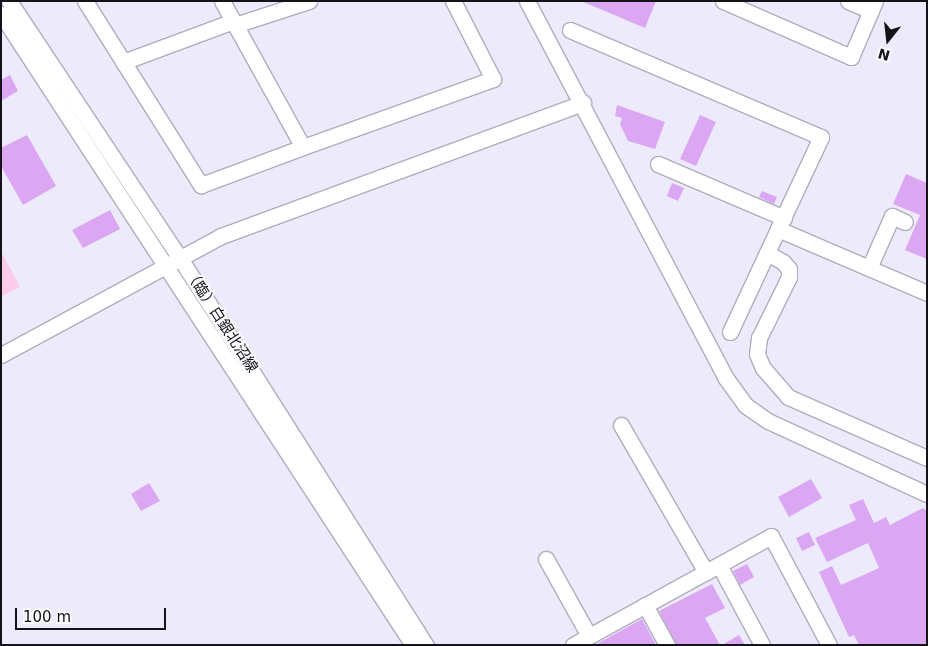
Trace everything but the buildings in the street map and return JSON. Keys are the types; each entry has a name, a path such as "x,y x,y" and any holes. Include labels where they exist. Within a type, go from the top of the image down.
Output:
{"street":[{"path":"85,1 201,185 493,79 453,1"},
{"path":"222,1 303,147"},
{"path":"123,62 234,23 309,1"},
{"path":"527,1 726,377 745,405 768,421 927,494"},
{"path":"723,1 851,57 873,6 848,1"},
{"name":"（臨）白銀北沼線","path":"9,6 180,258 426,645"},
{"name":"（臨）白銀北沼線","path":"9,6 165,266 414,645"},
{"path":"570,30 821,137 730,332"},
{"path":"1,355 221,236 583,104"},
{"path":"658,164 869,268 927,293"},
{"path":"869,268 892,216 905,222"},
{"path":"767,254 783,262 789,269 789,277 759,338 757,354 768,376 788,397 927,458"},
{"path":"621,425 762,645"},
{"path":"546,559 579,642 771,536 829,645"},
{"path":"645,605 667,645"}],"shaded area":[{"path":"1,251 20,287 1,297"}]}
